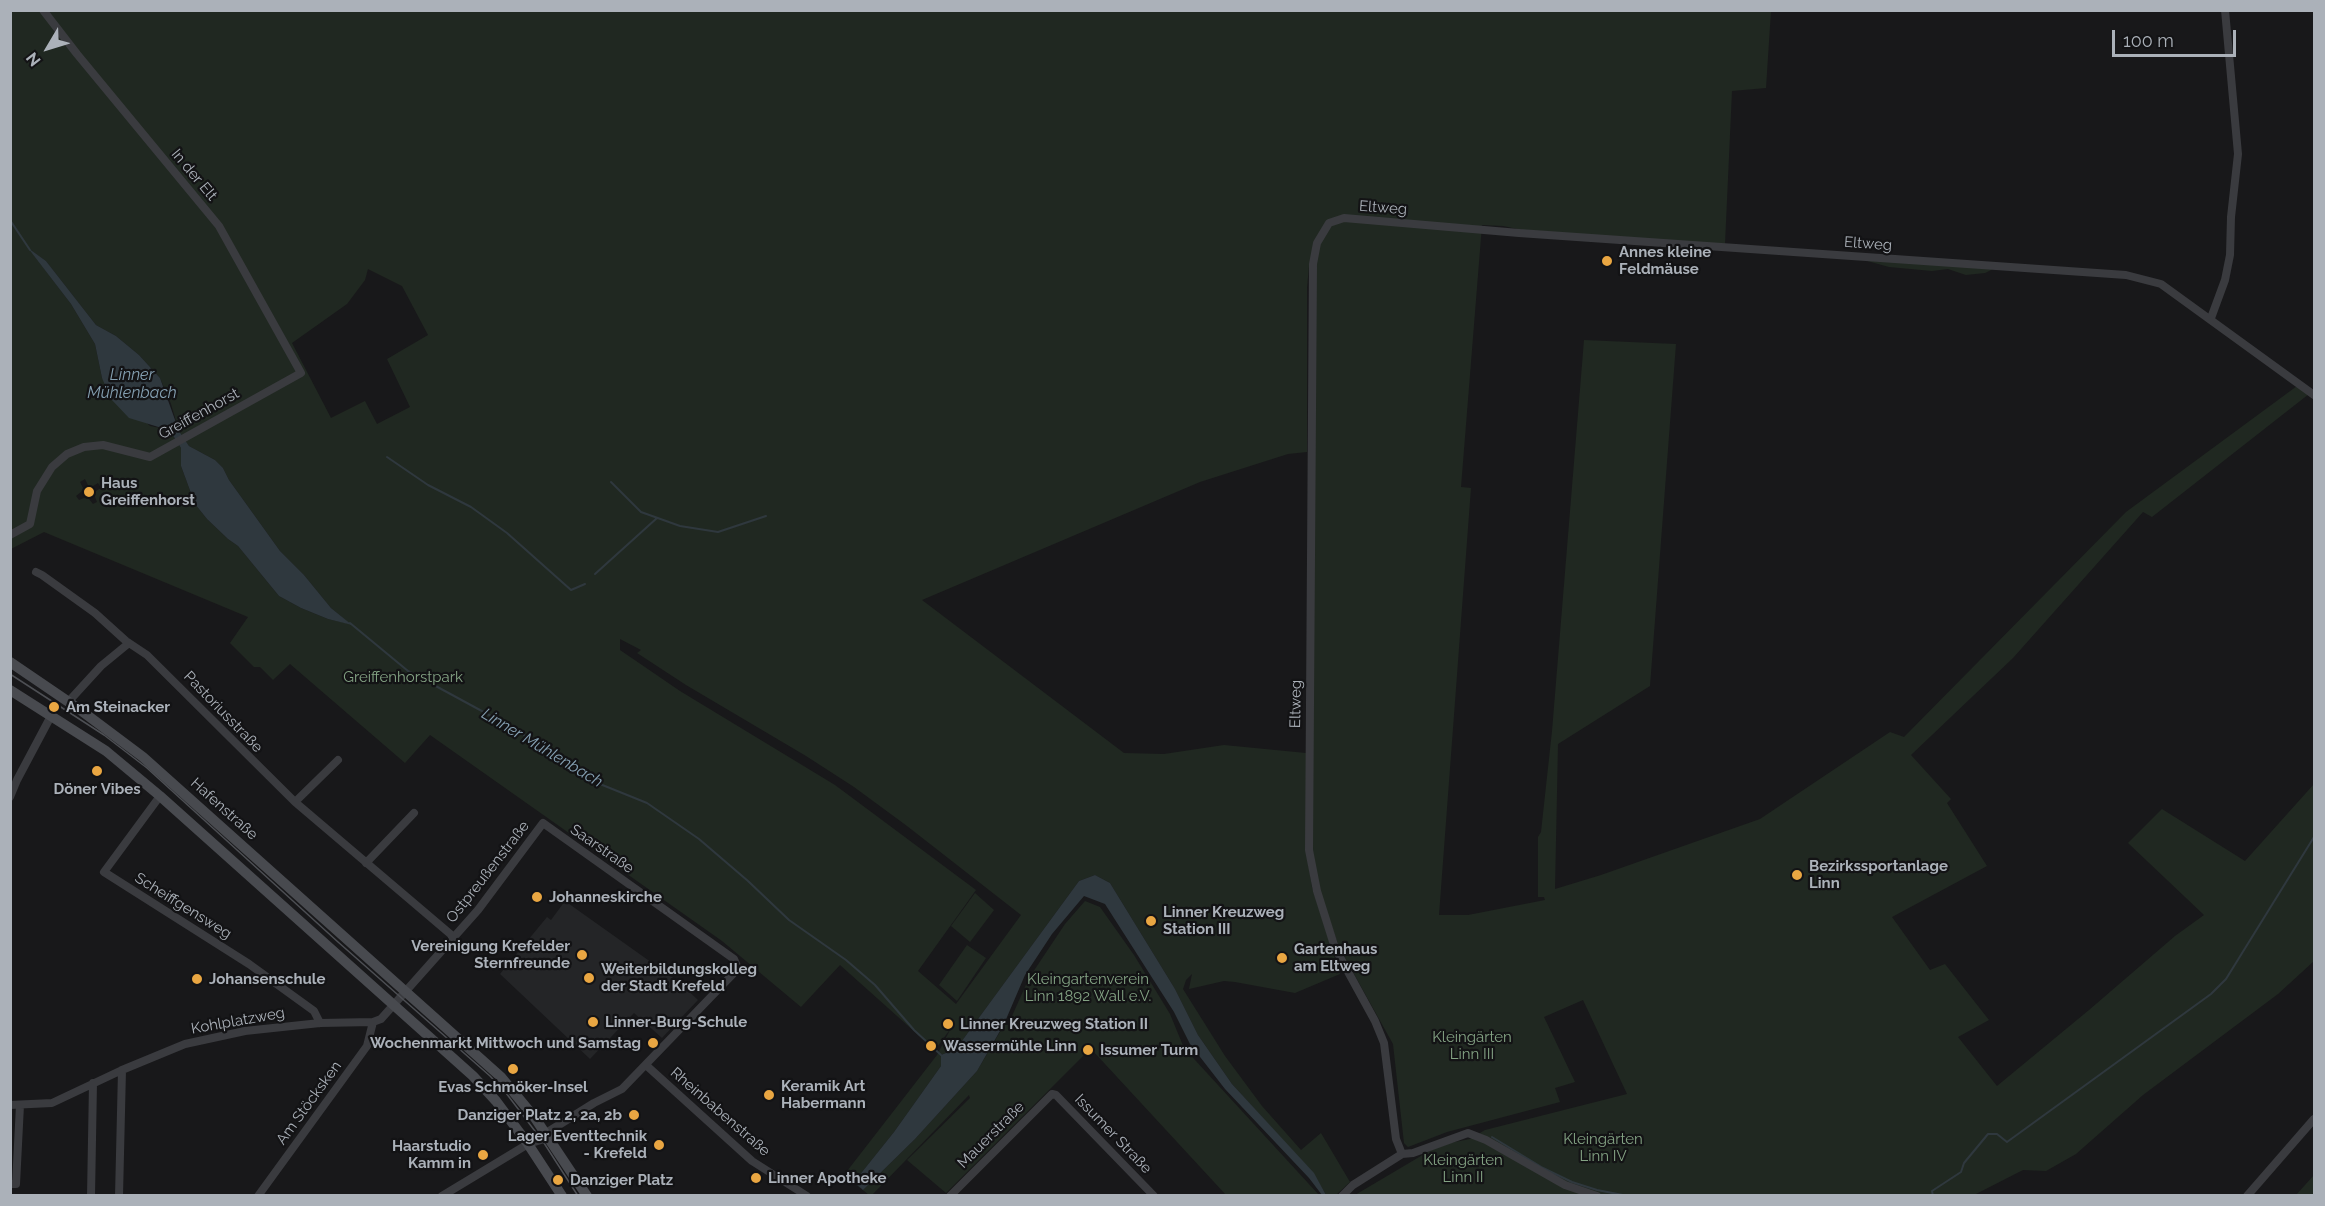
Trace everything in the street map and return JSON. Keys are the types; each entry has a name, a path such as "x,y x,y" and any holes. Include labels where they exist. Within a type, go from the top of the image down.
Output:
{"main road":[{"name":"Hafenstraße","path":"10,662 69,701 143,757 501,1077 546,1133 586,1196"},
{"path":"10,690 106,752 160,796 482,1085 528,1144 562,1196"}],"street":[{"name":"In der Elt","path":"43,10 83,63 219,226 302,373"},
{"path":"2211,318 2225,280 2228,263 2238,154 2225,10"},
{"name":"Eltweg","path":"1402,1154 1396,1139 1384,1043 1335,948 1317,891 1309,850 1313,264 1317,243 1329,223 1344,218 1519,233 2126,275 2161,284 2314,394"},
{"name":"Greiffenhorst","path":"10,535 30,524 37,491 52,467 67,454 84,447 103,445 150,457 302,373"},
{"name":"Pastoriusstraße","path":"36,572 95,613 129,643 147,655 295,802 454,938"},
{"path":"69,701 100,666 129,643"},
{"path":"10,797 51,716"},
{"path":"295,802 338,760"},
{"name":"Scheiffgensweg","path":"160,796 104,872 249,964 314,1011 320,1023"},
{"path":"366,864 414,813"},
{"name":"Ostpreußenstraße","path":"406,992 454,938 543,823"},
{"name":"Saarstraße","path":"543,823 734,958 737,966 733,975 647,1066"},
{"path":"373,1022 381,1019 406,992"},
{"name":"Kohlplatzweg","path":"10,1105 52,1103 185,1044 245,1031 320,1023 373,1022"},
{"name":"Am Stöcksken","path":"258,1196 367,1046 373,1022"},
{"path":"442,1196 528,1144 541,1140 546,1133 594,1103 622,1089 647,1066"},
{"name":"Rheinbabenstraße","path":"647,1066 752,1161 807,1196"},
{"path":"119,1196 122,1070"},
{"path":"91,1196 93,1083"},
{"name":"Mauerstraße","path":"950,1196 1052,1094"},
{"name":"Issumer Straße","path":"1052,1094 1056,1095 1154,1196"},
{"path":"10,1184 16,1184 20,1105"},
{"path":"2247,1196 2314,1119"},
{"path":"1342,1196 1353,1185 1402,1154 1413,1153 1468,1133 1486,1140 1565,1185 1597,1196"}],"shaded area":[{"name":"Weiterbildungskolleg der Stadt Krefeld","path":"565,901 679,982 698,1000 662,1038 634,1013 590,1059 500,974 547,917 551,920"}],"green space":[{"path":"10,11 1771,11 1766,88 1732,91 1725,244 1537,233 1503,226 1482,225 1461,487 1471,488 1439,915 1468,915 1545,900 1544,897 1538,897 1538,837 1541,832 1552,731 1584,340 1676,344 1650,686 1558,744 1555,889 1760,819 1890,732 1904,737 2126,512 2297,386 2309,394 2152,517 2143,512 2013,658 1911,755 1951,799 1947,803 1987,866 1892,917 1930,970 1945,964 1989,1020 1958,1037 1997,1086 2175,936 2204,915 2128,843 2162,809 2245,861 2314,784 2314,961 2278,994 2143,1095 2076,1154 2046,1171 2023,1170 1974,1195 1355,1195 1431,1150 1470,1139 1485,1130 1627,1094 1583,1000 1544,1017 1575,1082 1555,1088 1560,1102 1447,1132 1408,1147 1404,1143 1393,1044 1339,947 1319,890 1313,855 1309,266 1307,452 1288,454 1200,482 922,600 1124,753 1164,754 1224,745 1306,753 1307,855 1312,887 1340,974 1295,993 1224,981 1189,989 1192,974 1186,980 1183,989 1225,1056 1262,1106 1301,1150 1321,1133 1350,1182 1336,1195 1326,1195 1313,1173 1232,1084 1198,1035 1175,989 1110,883 1095,875 1079,881 956,1049 941,1055 941,1066 894,1132 854,1182 863,1190 915,1139 977,1071 1004,1025 1008,1025 1029,978 1065,924 1085,901 1100,907 1134,955 1170,1014 1184,1048 1319,1195 1226,1195 1088,1043 1081,1050 1085,1054 946,1193 907,1160 970,1098 969,1095 872,1195 869,1195 844,1175 937,1055 951,1028 935,1050 840,965 801,1007 722,941 430,735 405,763 290,664 273,680 260,667 254,667 230,643 248,617 44,532 11,549","holes":["30,250 46,261 96,325 116,336 139,355 160,378 179,431 189,446 215,460 223,468 229,480 280,551 304,575 331,608 350,624 328,619 279,596 238,546 207,519 195,504 181,466 181,448 172,434 165,429 150,426 102,378 95,344 71,304","368,269 402,286 428,335 387,359 410,407 377,424 365,401 331,418 292,343 347,304 365,280","85,479 88,485 93,486 98,483 101,488 96,491 97,502 93,504 89,499 84,498 79,500 76,496 83,488 80,482","620,639 641,650 637,653 686,685 854,787 1021,915 956,1004 918,971 976,890 835,785 680,691 620,650"]},
{"path":"1860,259 1993,269 1985,273 1966,275 1948,269 1932,271 1889,267"},
{"path":"975,893 994,910 970,942 951,926"},
{"path":"967,945 986,958 957,1001 939,985"},
{"path":"2314,1175 2314,1195 2296,1195"}],"water":[{"name":"Linner Mühlenbach","path":"28,248 46,261 96,325 116,336 139,355 160,378 179,431 189,446 215,460 223,468 229,480 280,551 304,575 331,608 352,625 328,619 279,596 238,546 207,519 195,504 181,466 181,448 172,434 165,429 129,418 111,399 102,378 95,344 71,304"},
{"path":"1095,875 1110,883 1175,989 1198,1035 1232,1084 1314,1173 1326,1195 1322,1195 1309,1178 1225,1089 1190,1044 1174,1012 1105,904 1084,896 1052,934 1025,975 1004,1024 977,1071 915,1139 863,1190 854,1182 894,1132 941,1066 941,1055 956,1049 1079,881"}],"waterway":[{"name":"Linner Mühlenbach","path":"10,220 30,250"},
{"path":"387,457 428,485 471,507 507,533 571,590 585,584"},
{"path":"611,482 641,512 680,526 718,532 766,516"},
{"path":"595,574 657,518"},
{"name":"Linner Mühlenbach","path":"350,623 408,671 515,729 590,780 647,803 699,839 789,920 846,960 875,985 914,1030 941,1055"},
{"path":"1933,1196 1932,1191 1961,1172 1964,1163 1988,1134 1997,1134 2007,1142 2211,994 2226,979 2314,837"},
{"path":"1492,1137 1543,1168 1572,1182 1628,1196"}],"tram line":[{"path":"10,674 104,735 147,768 338,942 490,1076 544,1143 578,1196"}],"place":[{"name":"Annes kleine Feldmäuse","path":"1607,261"},
{"name":"Haus Greiffenhorst","path":"89,492"},
{"name":"Am Steinacker","path":"54,707"},
{"name":"Döner Vibes","path":"97,771"},
{"name":"Bezirkssportanlage Linn","path":"1797,875"},
{"name":"Johanneskirche","path":"537,897"},
{"name":"Linner Kreuzweg Station III","path":"1151,921"},
{"name":"Vereinigung Krefelder Sternfreunde","path":"582,955"},
{"name":"Gartenhaus am Eltweg","path":"1282,958"},
{"name":"Weiterbildungskolleg der Stadt Krefeld","path":"589,978"},
{"name":"Johansenschule","path":"197,979"},
{"name":"Linner-Burg-Schule","path":"593,1022"},
{"name":"Linner Kreuzweg Station II","path":"948,1024"},
{"name":"Wochenmarkt Mittwoch und Samstag","path":"653,1043"},
{"name":"Wassermühle Linn","path":"931,1046"},
{"name":"Issumer Turm","path":"1088,1050"},
{"name":"Evas Schmöker-Insel","path":"513,1069"},
{"name":"Keramik Art Habermann","path":"769,1095"},
{"name":"Danziger Platz 2, 2a, 2b","path":"634,1115"},
{"name":"Lager Eventtechnik - Krefeld","path":"659,1145"},
{"name":"Haarstudio Kamm in","path":"483,1155"},
{"name":"Linner Apotheke","path":"756,1178"},
{"name":"Danziger Platz","path":"558,1180"}],"park label":[{"name":"Greiffenhorstpark","path":"403,677"},
{"name":"Kleingartenverein Linn 1892 Wall e.V.","path":"1088,988"},
{"name":"Kleingärten Linn III","path":"1472,1046"},
{"name":"Kleingärten Linn IV","path":"1603,1148"},
{"name":"Kleingärten Linn II","path":"1463,1168"}]}
